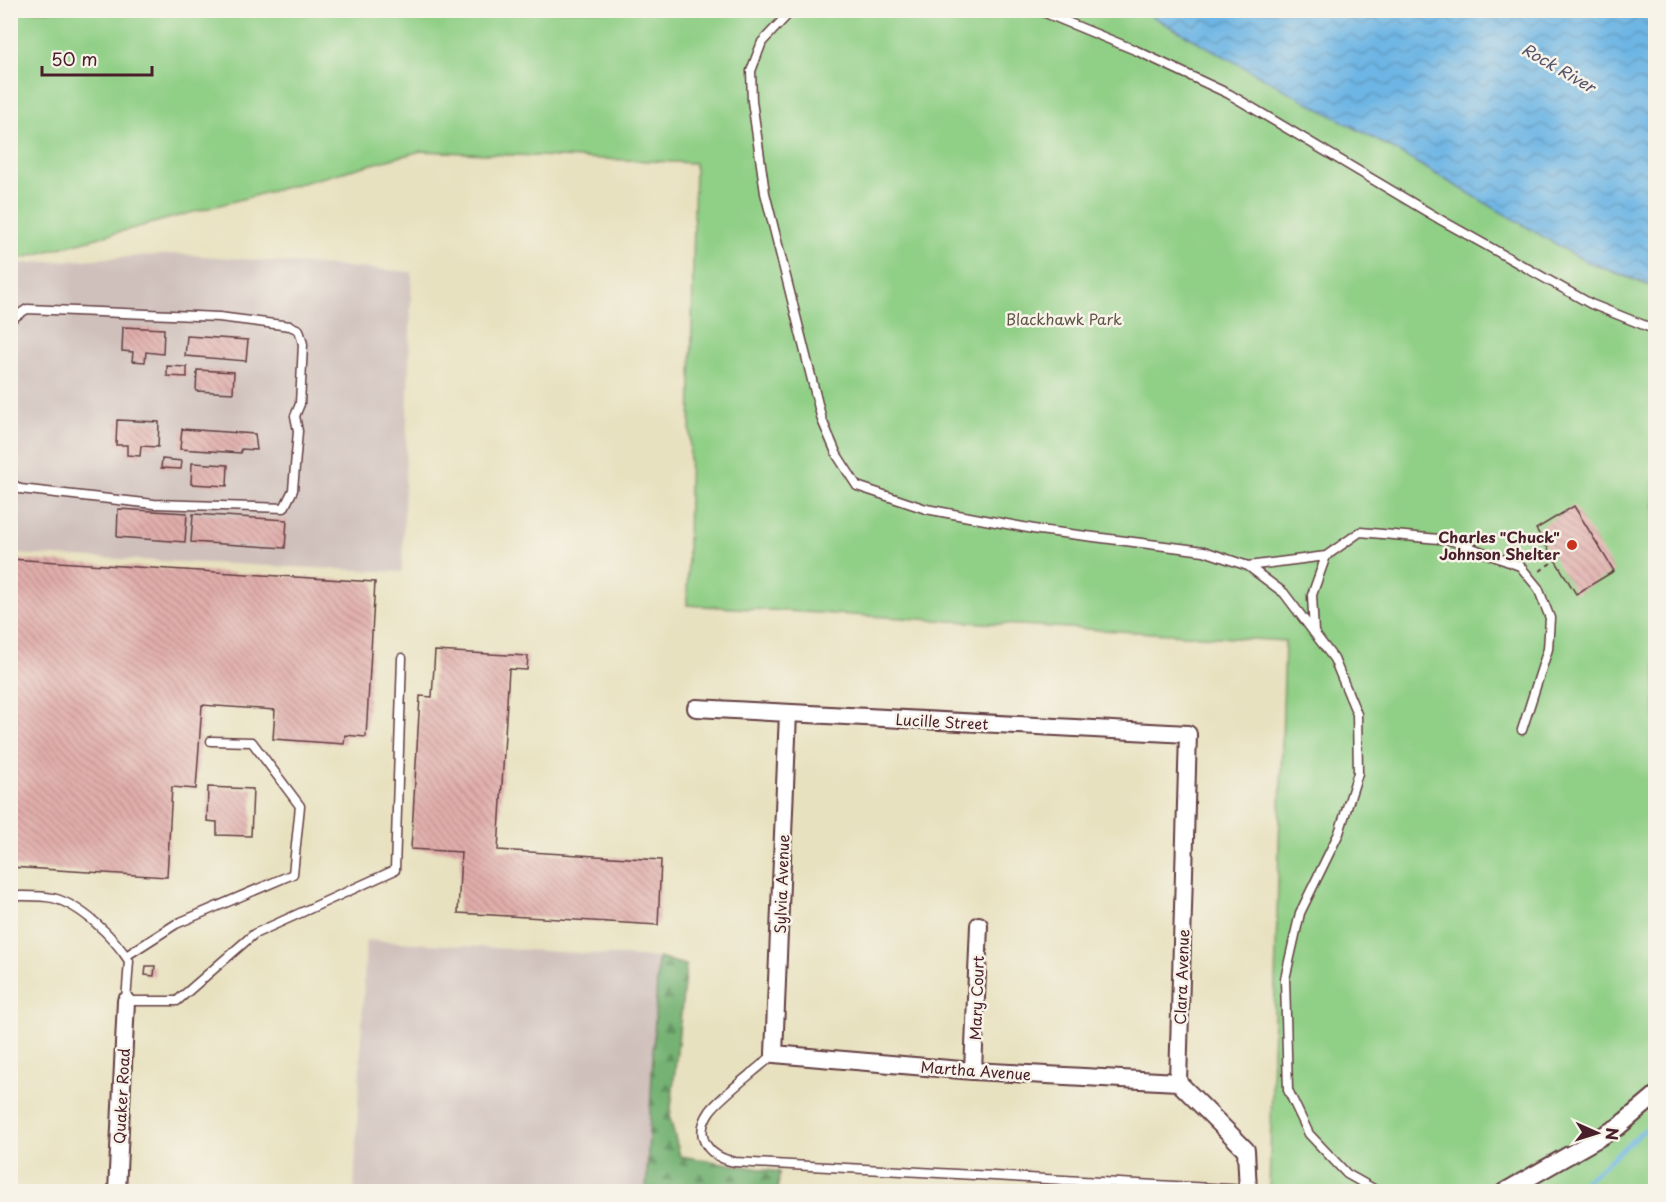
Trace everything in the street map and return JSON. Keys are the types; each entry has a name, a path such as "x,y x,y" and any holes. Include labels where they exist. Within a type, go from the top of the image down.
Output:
{"street":[{"name":"Lucille Street","path":"696,708 1188,734"},
{"name":"Sylvia Avenue","path":"774,1054 788,713"},
{"name":"Clara Avenue","path":"1178,1082 1188,734"},
{"name":"Mary Court","path":"973,1071 979,925"},
{"name":"Quaker Road","path":"117,1191 126,1001"},
{"name":"Martha Avenue","path":"774,1054 973,1071 1178,1082"},
{"path":"1178,1082 1246,1150 1248,1191"},
{"path":"1503,1191 1618,1127 1656,1095"}],"lane":[{"path":"792,10 762,42 751,71 752,101 765,193 822,420 837,455 857,486 926,509 1039,530 1204,551 1248,567 1284,592 1334,659 1357,714 1358,772 1339,833 1300,913 1285,980 1288,1090 1309,1134 1347,1174 1378,1191"},
{"path":"1038,10 1135,50 1229,94 1441,220 1591,304 1656,330"},
{"path":"10,320 27,309 219,317 290,326 299,330 303,344 300,404 295,416 298,430 293,490 284,508 154,504 20,489 10,482"},
{"path":"1248,567 1326,556 1360,532 1450,540 1520,566 1538,588 1550,618 1548,649 1522,730"},
{"path":"1314,633 1312,595 1326,556"},
{"path":"10,896 53,898 66,903 101,927 129,961 126,1001 177,1001 254,934 395,870 402,658"},
{"path":"126,956 176,924 293,874 300,806 252,742 211,741"},
{"path":"774,1054 710,1112 702,1132 708,1149 718,1158 747,1163 1248,1191"}],"path":[{"path":"1530,578 1555,560"}],"shaded area":[{"path":"178,254 412,272 402,572 11,554 11,264"},
{"path":"366,940 658,958 646,1191 354,1192"}],"green space":[{"name":"Blackhawk Park","path":"1142,10 1393,149 1585,261 1655,288 1655,1191 1269,1191 1285,641 687,605 695,163 421,151 11,261 11,11"},
{"path":"658,958 686,965 670,1118 680,1156 779,1172 778,1191 646,1192"}],"water":[{"name":"Rock River","path":"1142,11 1655,11 1655,287 1585,261 1393,149"}],"building":[{"path":"123,327 164,329 163,354 146,352 145,362 132,361 133,352 122,351"},
{"path":"187,336 248,340 246,361 185,356"},
{"path":"167,366 187,367 187,377 167,376"},
{"path":"197,370 234,372 233,393 196,391"},
{"path":"117,420 159,422 158,447 141,446 140,456 127,455 127,445 116,445"},
{"path":"182,429 255,434 257,450 241,449 241,453 180,449"},
{"path":"162,459 182,461 181,469 161,468"},
{"path":"192,463 228,465 227,486 191,484"},
{"name":"Charles \"Chuck\" Johnson Shelter","path":"1574,506 1614,571 1576,594 1536,529"},
{"path":"118,509 187,513 185,542 117,537"},
{"path":"193,514 287,520 285,548 191,542"},
{"path":"10,559 375,582 366,737 345,735 344,744 273,739 275,710 202,705 196,789 172,787 167,877 10,867"},
{"path":"435,651 528,656 527,670 509,669 498,850 661,860 658,925 458,913 461,852 411,849 420,696 432,697"},
{"path":"208,787 253,789 251,836 217,835 217,822 207,821"},
{"path":"146,966 155,966 154,976 145,975"}],"waterway":[{"path":"1573,1192 1656,1120"}],"place":[{"name":"Charles \"Chuck\" Johnson Shelter","path":"1572,545"}]}
